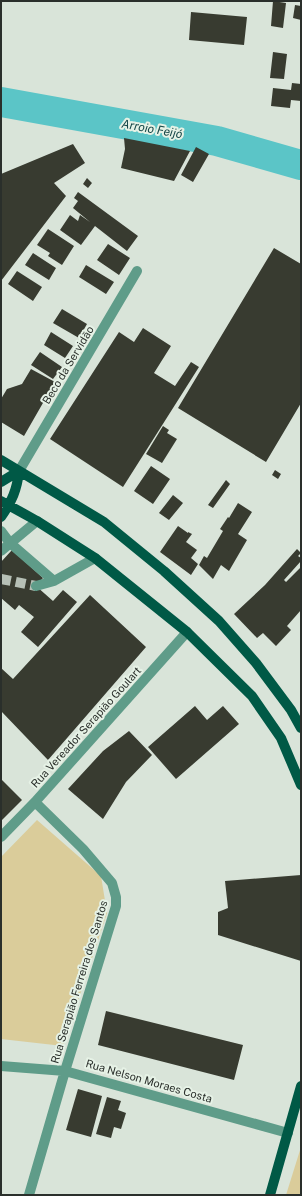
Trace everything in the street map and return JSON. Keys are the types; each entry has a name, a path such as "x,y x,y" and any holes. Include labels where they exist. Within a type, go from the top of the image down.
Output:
{"main road":[{"path":"1,460 104,522 175,581 219,621 256,663 291,710 301,728"},
{"path":"1,482 19,471"},
{"path":"1,517 5,503 17,487 19,471"},
{"path":"5,503 37,521 95,558 187,632 252,696 281,738 301,785"},
{"path":"270,1195 301,1086"}],"street":[{"name":"Beco da Servidão","path":"19,471 137,271"},
{"path":"1,551 37,521"},
{"path":"1,531 10,543 54,582"},
{"path":"36,586 54,582 95,558"},
{"name":"Rua Vereador Serapião Goulart","path":"1,837 35,802 187,632"},
{"name":"Rua Serapião Ferreira dos Santos","path":"29,1195 65,1071 116,906 116,897 112,883 83,850 35,802"},
{"name":"Rua Nelson Moraes Costa","path":"1,1066 65,1071 288,1133"}],"shaded area":[{"path":"37,820 101,876 107,913 63,1046 1,1039 1,857"},
{"path":"301,1147 301,1195 286,1195"}],"building":[{"path":"273,1 286,3 283,28 271,26"},
{"path":"295,5 301,6 301,20 293,18"},
{"path":"191,12 247,17 244,45 189,40"},
{"path":"273,52 287,54 284,79 270,78"},
{"path":"292,83 301,84 301,101 291,100 290,108 271,106 273,88 291,90"},
{"path":"124,138 190,151 174,181 121,168 125,149"},
{"path":"73,144 85,163 54,183 66,196 1,281 1,174"},
{"path":"196,147 209,154 193,182 181,175"},
{"path":"87,178 92,183 88,188 83,184"},
{"path":"78,192 138,236 127,251 95,226 81,245 60,230 70,215 78,221 80,215 90,222 73,208 78,201 74,198"},
{"path":"48,229 74,246 62,265 48,256 50,253 37,245"},
{"path":"108,244 130,258 119,275 97,260"},
{"path":"274,248 301,264 301,403 266,462 178,408"},
{"path":"33,253 56,268 49,280 25,265"},
{"path":"86,265 114,282 106,294 79,277"},
{"path":"17,271 42,287 33,301 8,284"},
{"path":"62,309 87,324 79,338 53,323"},
{"path":"143,328 171,346 154,373 175,386 191,362 199,367 123,487 50,439 119,332 134,342"},
{"path":"51,332 73,346 65,358 44,345"},
{"path":"40,352 62,367 53,379 31,365"},
{"path":"31,369 55,382 24,436 1,422 1,399 7,389 22,384"},
{"path":"163,426 169,430 167,433 177,439 162,463 146,454"},
{"path":"151,466 170,479 153,504 134,491"},
{"path":"275,470 281,474 278,479 272,475"},
{"path":"226,480 230,484 213,508 208,505"},
{"path":"173,495 183,503 169,520 159,513"},
{"path":"238,503 252,512 238,534 247,540 229,571 221,565 213,579 199,565 204,556 207,558 223,531 220,529"},
{"path":"178,526 192,534 186,542 197,550 191,558 198,564 191,575 160,552"},
{"path":"297,549 301,553 298,556 301,558 301,561 284,580 286,582 301,567 301,610 287,626 291,630 276,646 263,633 257,638 234,614 265,585"},
{"path":"12,550 43,578 36,586 53,601 63,590 77,602 38,647 21,632 34,617 19,605 15,610 1,598 1,562"},
{"path":"90,595 146,647 48,760 1,711 1,668 13,679"},
{"path":"195,706 207,720 223,706 239,724 176,779 148,747"},
{"path":"129,731 152,755 126,782 103,819 68,789 103,751"},
{"path":"1,779 22,800 2,820 1,819"},
{"path":"301,875 301,961 218,935 218,912 228,908 225,881"},
{"path":"106,1011 243,1045 234,1080 98,1045"},
{"path":"78,1089 102,1096 91,1137 66,1130"},
{"path":"107,1097 121,1101 118,1110 126,1113 121,1129 114,1127 111,1138 96,1134"}],"waterway":[{"name":"Arroio Feijó","path":"1,102 217,141 301,165"}],"tunnel":[{"path":"1,579 36,586"}]}
